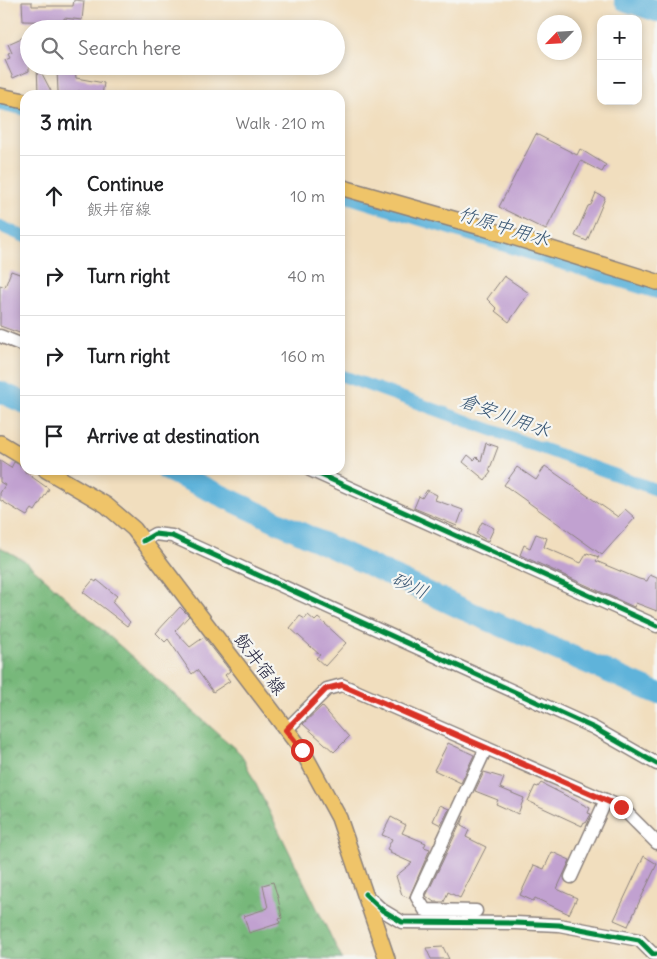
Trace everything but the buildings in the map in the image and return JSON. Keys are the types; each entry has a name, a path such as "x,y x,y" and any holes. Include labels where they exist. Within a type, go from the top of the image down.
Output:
{"main road":[{"path":"0,96 20,100"},
{"path":"345,188 481,227 657,282"},
{"path":"0,443 20,455"},
{"name":"飯井宿線","path":"55,475 106,505 134,529 302,750 339,818 387,959"}],"street":[{"path":"0,336 20,344"},
{"path":"321,475 657,626"},
{"path":"143,542 155,534 172,536 594,728 657,764"},
{"path":"286,730 326,689 342,685 621,807 655,836"},
{"path":"476,911 426,910 418,897 486,748"},
{"path":"571,877 606,800"},
{"path":"365,894 382,910 402,922 515,923 559,926 639,940 653,954 657,954"}],"green space":[{"path":"0,547 25,561 241,754 342,959 0,959"}],"waterway":[{"path":"625,0 657,11"},
{"name":"竹原中用水","path":"0,104 20,109"},
{"name":"竹原中用水","path":"345,197 657,293"},
{"name":"倉安川用水","path":"0,226 20,235"},
{"name":"倉安川用水","path":"345,377 657,490"},
{"name":"砂川","path":"0,392 20,401"},
{"name":"砂川","path":"178,475 465,610 657,693"}],"cycle path":[{"path":"321,475 657,626"},
{"path":"143,541 155,534 172,536 594,728 657,764"},
{"path":"365,894 382,910 402,922 559,925 639,940 653,954 657,954"}],"route":[{"path":"302,750 286,730 326,689 342,685 621,807"}]}
